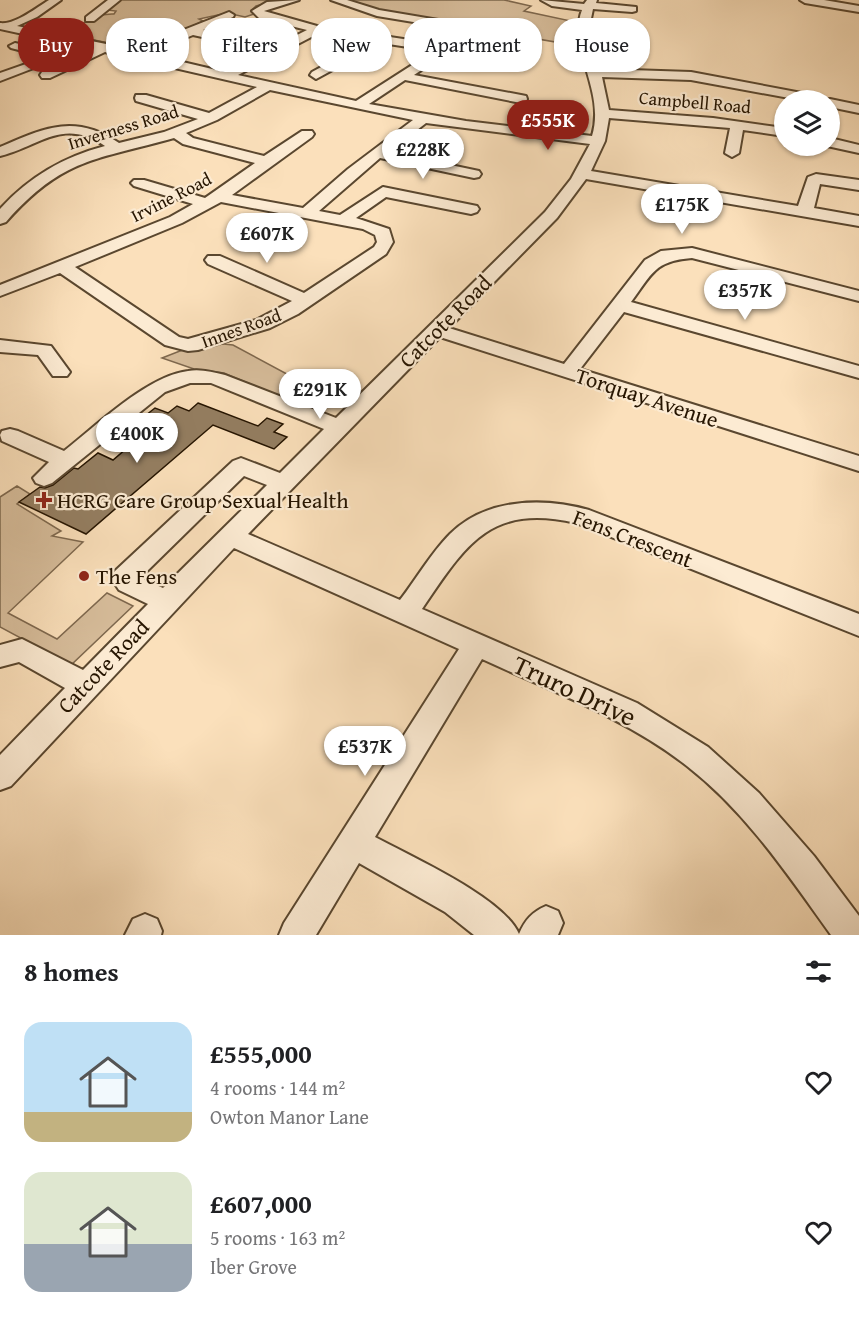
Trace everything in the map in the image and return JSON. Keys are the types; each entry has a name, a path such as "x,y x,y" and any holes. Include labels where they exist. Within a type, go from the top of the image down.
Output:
{"street":[{"path":"3,26 33,15 56,0"},
{"path":"111,13 95,16 115,0"},
{"path":"294,0 267,5 256,11 263,16 311,27"},
{"path":"336,0 377,13 406,18"},
{"path":"546,0 556,4 589,4 632,9"},
{"path":"805,0 852,11"},
{"name":"Catcote Road","path":"0,776 84,685 231,536 275,479 341,428 551,216 583,174 598,141 603,114 601,91 583,29 589,4"},
{"path":"190,31 208,20 229,15"},
{"path":"3,26 18,29"},
{"path":"190,31 201,33"},
{"path":"1,51 18,45"},
{"path":"94,45 106,47"},
{"path":"0,77 58,56 15,46"},
{"path":"94,52 106,47"},
{"path":"189,67 267,87 424,118 598,141"},
{"path":"225,76 233,72"},
{"path":"316,75 321,72"},
{"path":"358,105 408,72"},
{"path":"595,73 691,76 774,92"},
{"path":"402,76 518,96"},
{"name":"Inverness Road","path":"0,219 19,196 39,180 78,160 116,147 176,133 210,118 267,87"},
{"path":"141,98 210,118"},
{"path":"840,107 859,109"},
{"name":"Campbell Road","path":"603,114 737,124 774,130"},
{"path":"307,213 353,172 424,118"},
{"path":"534,134 543,123 577,125"},
{"path":"733,153 737,124"},
{"path":"0,152 57,128 70,128 98,136 116,147"},
{"name":"Irvine Road","path":"176,133 188,141 266,161"},
{"path":"266,161 308,134"},
{"path":"840,144 859,149"},
{"path":"379,154 474,174"},
{"name":"Irvine Road","path":"0,291 176,220 212,200 266,161"},
{"path":"583,174 859,221"},
{"path":"805,211 813,180 859,185"},
{"name":"Innes Road","path":"63,267 172,341 188,345 214,340 263,324 305,300 380,250 385,242 383,232 376,228 307,213 212,200 140,182"},
{"path":"343,220 383,192 471,209"},
{"path":"568,372 651,264 660,257 674,253 692,253 859,296"},
{"path":"214,260 305,300"},
{"path":"621,305 859,372"},
{"name":"Torquay Avenue","path":"436,330 859,464"},
{"path":"0,346 44,350 60,372"},
{"path":"44,478 158,388 187,377 206,376 218,379 341,428"},
{"path":"10,436 66,460"},
{"path":"166,601 129,583 124,578 241,466 275,479"},
{"name":"Fens Crescent","path":"405,613 460,539 477,526 496,517 541,509 581,516 859,625"},
{"name":"Truro Drive","path":"231,536 627,712 665,734 707,764 749,803 782,840 852,935"},
{"path":"296,935 476,645"},
{"path":"0,656 22,650 84,685"},
{"path":"353,842 457,900 502,935"}],"shaded area":[{"path":"121,0 279,0 256,6 252,10 254,14 245,17 227,13 201,18 199,19 201,22 189,28 189,18 106,18 106,42 94,40 94,18 114,14 116,11 107,10"},
{"path":"349,0 504,0 531,6 524,11 557,18 554,18 554,42 542,40 542,18 415,18 392,14"},
{"path":"214,343 233,345 337,401 313,410 224,373 194,369 162,358 185,349"},
{"path":"17,486 30,494 17,504 61,531 52,536 83,542 8,613 57,639 107,593 133,606 71,665 0,627 0,497"}],"building":[{"path":"198,403 258,426 267,418 283,424 274,432 287,437 274,449 213,425 86,534 19,502 40,487 53,485 98,453 113,460 141,436 127,430 155,408 168,413 177,406 189,411"}],"place":[{"name":"HCRG Care Group Sexual Health","path":"44,500"},
{"name":"The Fens","path":"84,576"}]}
